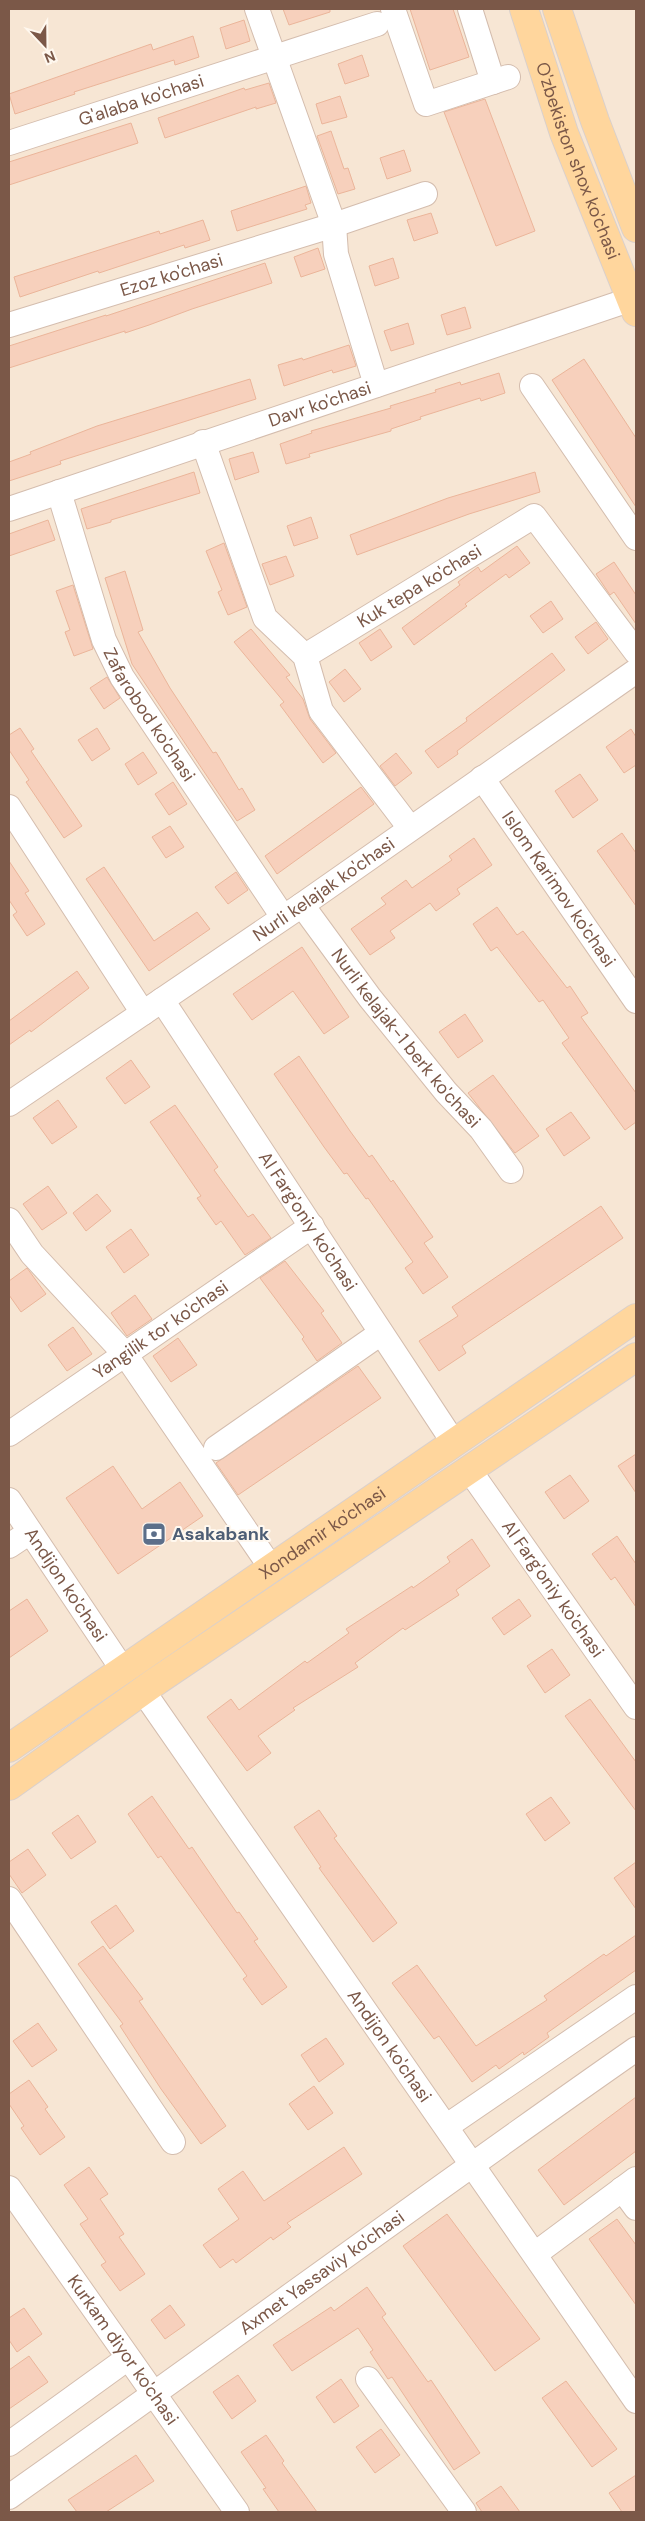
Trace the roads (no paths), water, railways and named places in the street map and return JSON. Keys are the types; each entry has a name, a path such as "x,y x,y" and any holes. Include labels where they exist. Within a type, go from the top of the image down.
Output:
{"main road":[{"name":"O'zbekiston shox ko'chasi","path":"524,9 564,133 633,306"},
{"name":"O'zbekiston shox ko'chasi","path":"557,9 595,121 636,228"},
{"name":"Xondamir ko'chasi","path":"9,1748 636,1318"},
{"name":"Xondamir ko'chasi","path":"9,1786 143,1691 636,1357"}],"street":[{"path":"256,9 334,225 336,254 376,385"},
{"path":"385,16 413,70 426,104 501,80 470,9"},
{"name":"G'alaba ko'chasi","path":"9,143 274,59 385,16"},
{"name":"Ezoz ko'chasi","path":"9,325 334,225 425,194"},
{"name":"Davr ko'chasi","path":"9,508 376,385 633,306"},
{"path":"532,386 636,538"},
{"path":"203,442 265,618 305,656 321,710 410,828"},
{"name":"Zafarobod ko'chasi","path":"59,492 104,640 122,677 292,911"},
{"name":"Kuk tepa ko'chasi","path":"305,656 534,516 636,652"},
{"name":"Nurli kelajak ko'chasi","path":"9,1104 292,911 636,671"},
{"name":"Islom Karimov ko'chasi","path":"482,778 636,1001"},
{"name":"Al Farg'oniy ko'chasi","path":"9,807 312,1226 454,1443"},
{"name":"Nurli kelajak-1 berk ko'chasi","path":"292,911 370,998 446,1092 481,1129 511,1171"},
{"path":"9,1220 32,1254 125,1354 272,1569"},
{"name":"Yangilik tor ko'chasi","path":"9,1434 312,1226"},
{"path":"216,1448 381,1332"},
{"name":"Al Farg'oniy ko'chasi","path":"470,1471 636,1707"},
{"name":"Andijon ko'chasi","path":"9,1500 124,1670"},
{"path":"9,1546 30,1532"},
{"name":"Andijon ko'chasi","path":"143,1691 447,2126 636,2401"},
{"path":"9,1899 172,2142"},
{"path":"447,2126 636,1997"},
{"name":"Axmet Yassaviy ko'chasi","path":"9,2498 154,2395 472,2163 636,2049"},
{"path":"535,2254 629,2184 636,2208"},
{"name":"Kurkam diyor ko'chasi","path":"9,2188 236,2512"},
{"path":"9,2444 128,2358"},
{"path":"368,2379 464,2512"}],"place":[{"name":"Asakabank","path":"154,1534"}]}
